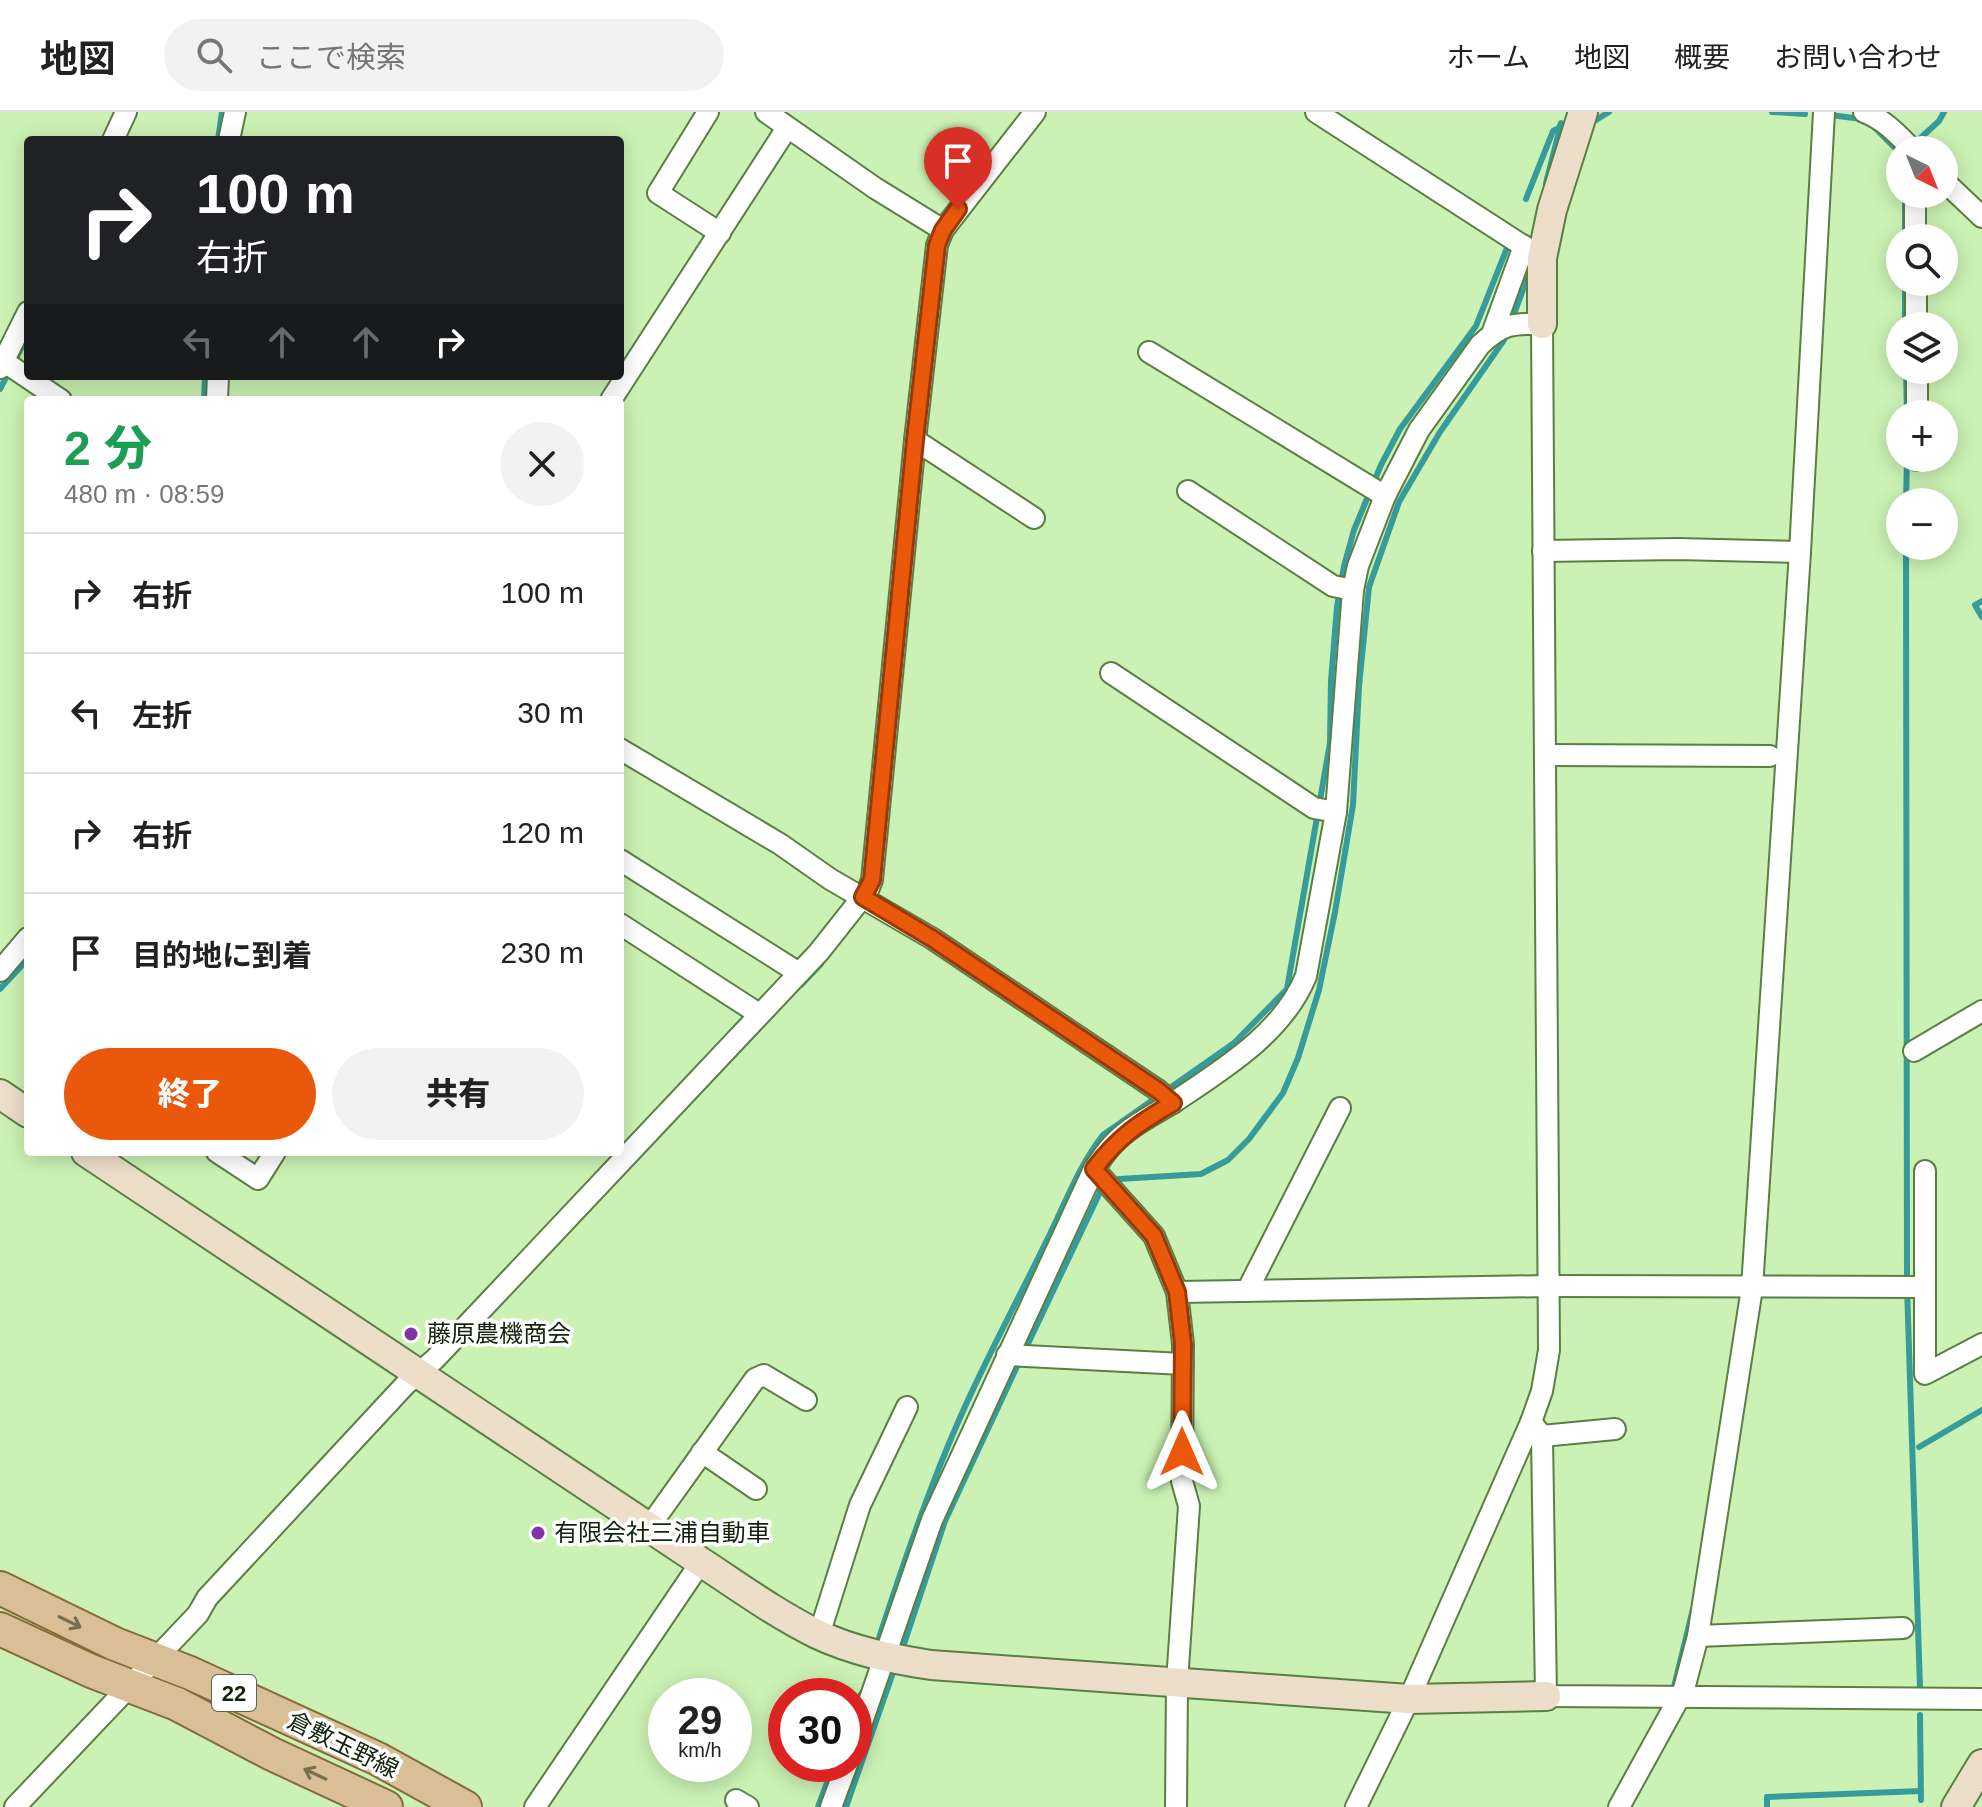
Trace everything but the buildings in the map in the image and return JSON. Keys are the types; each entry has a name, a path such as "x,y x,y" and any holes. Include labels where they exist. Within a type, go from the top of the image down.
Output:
{"main road":[{"name":"倉敷玉野線","path":"0,1588 115,1644 190,1673 378,1759 465,1807"},
{"name":"倉敷玉野線","path":"0,1629 130,1687 177,1704 272,1754 386,1807"}],"street":[{"path":"115,136 126,112"},
{"path":"230,136 235,112"},
{"path":"708,112 658,193 720,233"},
{"path":"766,112 938,228"},
{"path":"15,1807 198,1614 207,1598 342,1450 446,1347 819,952 863,897 872,880 938,228 1035,112"},
{"path":"1316,112 1533,252"},
{"path":"1619,1807 1679,1698 1698,1636 1747,1287 1824,112"},
{"path":"1864,112 1883,122 1898,136"},
{"path":"872,1709 896,1660 932,1520 1103,1179 1112,1144 1166,1097 1268,1031 1299,993 1306,976 1325,810 1343,588 1358,566 1375,490 1469,358 1492,334 1533,252 1552,210 1577,114"},
{"path":"614,396 787,128"},
{"path":"1958,194 1982,217"},
{"path":"1533,252 1542,324 1549,1350 1536,1429 1546,1696"},
{"path":"24,321 5,365 24,377"},
{"path":"1492,334 1514,323 1542,324"},
{"path":"1149,352 1375,490"},
{"path":"29,380 55,396"},
{"path":"915,440 1034,518"},
{"path":"1188,491 1343,588"},
{"path":"1543,551 1794,552"},
{"path":"1111,673 1325,810"},
{"path":"624,751 933,939 1166,1097"},
{"path":"1545,755 1770,756"},
{"path":"624,863 799,973"},
{"path":"624,927 759,1014"},
{"path":"0,971 24,943"},
{"path":"1914,1051 1982,1011"},
{"path":"0,1094 24,1110"},
{"path":"1247,1291 1340,1108"},
{"path":"92,1156 771,1607 819,1635 896,1660 946,1667 1409,1699 1546,1696 1982,1699"},
{"path":"223,1156 258,1179 272,1156"},
{"path":"1925,1171 1925,1374 1982,1344"},
{"path":"1103,1179 1154,1236 1177,1292 1183,1364 1182,1481 1189,1506 1177,1682 1176,1807"},
{"path":"1177,1292 1548,1286 1924,1287"},
{"path":"1017,1355 1183,1364"},
{"path":"649,1527 755,1379 764,1375 806,1400"},
{"path":"819,1635 860,1505 907,1407"},
{"path":"1536,1429 1615,1429"},
{"path":"1356,1807 1536,1429"},
{"path":"702,1452 756,1489"},
{"path":"535,1807 701,1562"},
{"path":"1698,1636 1903,1628"},
{"path":"1956,1807 1982,1764"},
{"path":"831,1807 840,1782"}],"waterway":[{"path":"219,136 222,112"},
{"path":"1591,123 1609,112"},
{"path":"1772,112 1805,114"},
{"path":"1923,136 1944,112"},
{"path":"1830,115 1862,119"},
{"path":"1526,199 1553,131 1561,123"},
{"path":"1874,127 1886,139"},
{"path":"1546,183 1560,128"},
{"path":"1905,208 1905,224"},
{"path":"879,1638 915,1532 956,1427 1086,1160 1103,1135 1234,1043 1287,989 1330,743 1337,607 1354,530 1400,429 1476,326 1507,248"},
{"path":"1514,314 1531,268"},
{"path":"1905,296 1905,312"},
{"path":"1025,1350 1102,1188 1119,1179 1201,1174 1228,1160 1249,1139 1283,1093 1298,1058 1319,990 1335,912 1353,805 1359,686 1369,587 1399,502 1440,432 1504,340"},
{"path":"0,389 24,343"},
{"path":"204,396 205,380"},
{"path":"1906,384 1907,400"},
{"path":"1906,488 1907,472"},
{"path":"1906,560 1907,1287 1920,1688"},
{"path":"1982,601 1975,605 1982,617"},
{"path":"0,989 24,963"},
{"path":"801,985 821,964"},
{"path":"901,1653 945,1521 1020,1360"},
{"path":"1919,1447 1982,1410"},
{"path":"1674,1687 1693,1609"},
{"path":"846,1807 895,1667"},
{"path":"1920,1715 1921,1800"},
{"path":"818,1807 827,1782"},
{"path":"1767,1807 1767,1797 1921,1791"}],"place":[{"name":"藤原農機商会","path":"411,1334"},
{"name":"有限会社三浦自動車","path":"538,1533"}],"route":[{"path":"958,209 937,245 885,727 872,880 863,897 933,939 1173,1103 1132,1127 1112,1144 1094,1169 1154,1236 1177,1292 1183,1344 1182,1452"}]}
